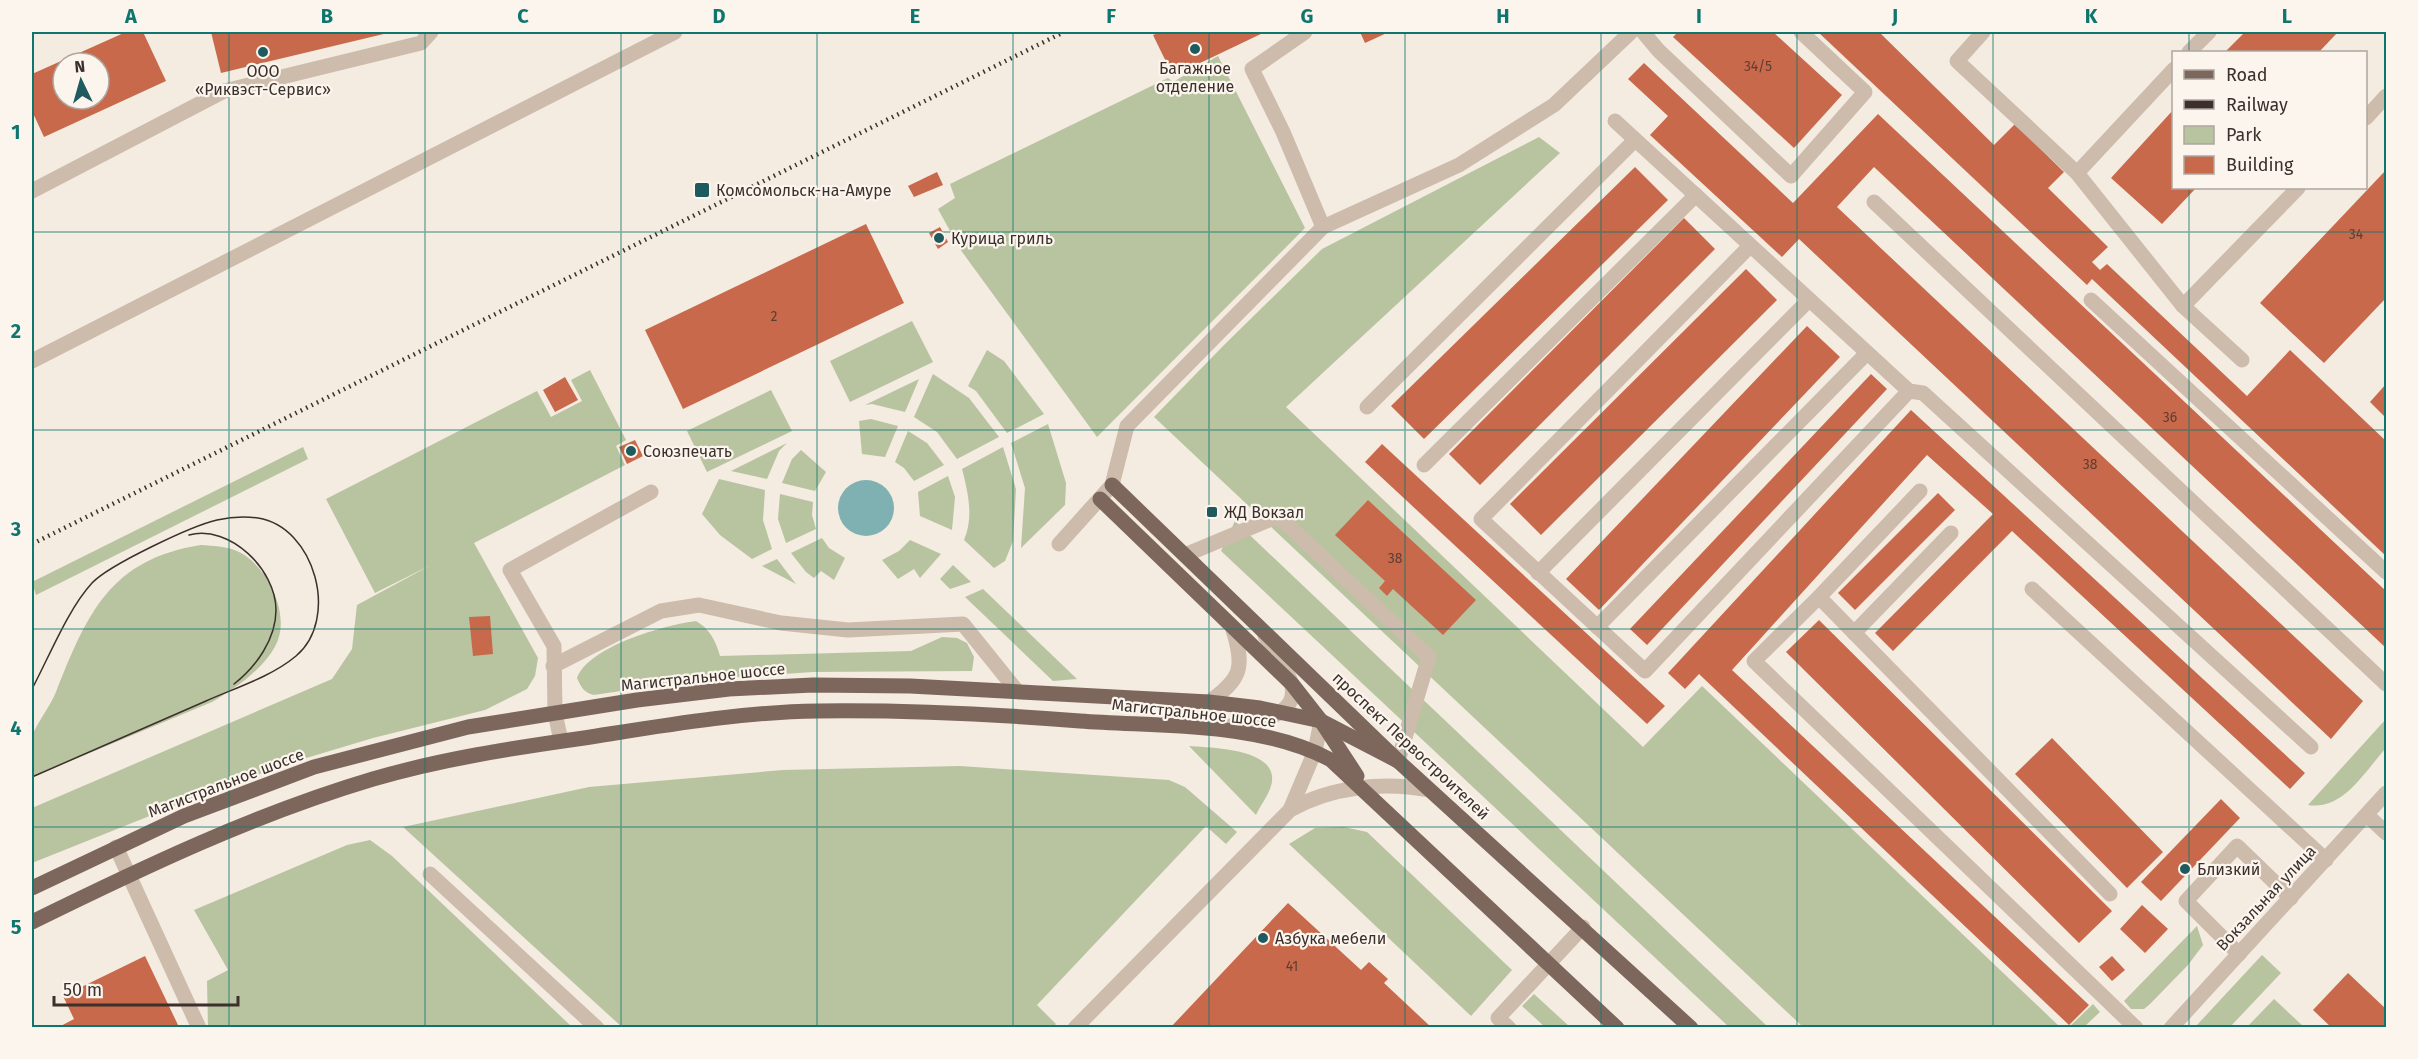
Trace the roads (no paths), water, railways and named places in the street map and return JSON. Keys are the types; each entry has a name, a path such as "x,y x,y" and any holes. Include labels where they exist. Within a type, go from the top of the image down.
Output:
{"main road":[{"name":"проспект Первостроителей","path":"1113,484 1398,761 1583,927 1691,1028"},
{"path":"1100,499 1233,630 1292,684 1321,721 1365,789 1617,1028"},
{"name":"Магистральное шоссе","path":"32,888 184,816 314,767 468,727 729,689 813,685 1017,691 1209,702 1282,712 1321,721 1398,761"},
{"path":"1015,717 1017,691"},
{"name":"Магистральное шоссе","path":"32,922 129,874 253,822 374,779 468,756 686,723 816,711 1015,717 1208,730 1270,737 1315,751 1331,760 1365,789"}],"street":[{"path":"32,191 224,91 421,43 431,32"},
{"path":"32,361 675,32"},
{"path":"1305,32 1252,69 1283,132 1323,227"},
{"path":"1059,544 1113,484 1127,426 1323,227 1459,165 1554,105 1631,32"},
{"path":"1643,32 1658,50 1791,176 1865,92 1801,32"},
{"path":"1983,32 1956,61 2077,173 2183,306 2242,360"},
{"path":"2190,51 2209,32"},
{"path":"2077,173 2172,71"},
{"path":"2367,117 2386,96"},
{"path":"1615,121 1909,391 1923,393 2311,747"},
{"path":"1367,407 1635,140"},
{"path":"2183,306 2297,189"},
{"path":"1424,465 1696,195"},
{"path":"1874,202 2386,684"},
{"path":"1750,246 1481,519 1645,671 1909,391"},
{"path":"1538,573 1809,300"},
{"path":"2091,300 2386,572"},
{"path":"1597,627 1867,353"},
{"path":"1920,491 1754,661 2136,1028"},
{"path":"561,741 555,713 554,646 510,570 651,492"},
{"path":"1185,555 1278,516 1429,657 1398,761"},
{"path":"1854,633 1951,534"},
{"path":"2032,590 2326,860"},
{"path":"1819,597 2110,894"},
{"path":"553,666 661,611 699,605 781,623 848,630 963,624 1017,691"},
{"path":"1208,730 1248,724 1282,712 1291,696 1292,684 1260,627"},
{"path":"1209,702 1233,683 1238,674 1240,652 1233,630"},
{"path":"1290,810 1315,751 1321,721"},
{"path":"1075,1028 1290,810 1322,795 1400,786 1429,790"},
{"name":"Вокзальная улица","path":"2171,1028 2386,793"},
{"path":"2367,815 2386,833"},
{"path":"2239,954 2186,901 2237,846 2291,898"},
{"path":"116,847 199,1028"},
{"path":"430,874 597,1028"},
{"path":"1509,1028 1498,1018 1583,927"}],"water":[{"path":"860,480 872,480 882,484 890,492 894,508 890,524 882,532 872,536 860,536 850,532 842,524 838,514 838,502 842,492 850,484"}],"tram line":[{"path":"32,689 67,620 92,583 115,566 151,547 217,520 248,517 278,525 294,538 307,556 315,576 318,598 317,620 309,640 296,656 252,682 32,777"},
{"path":"189,535 205,533 220,536 235,543 259,566 274,595 275,621 269,642 257,661 234,684"}],"railway":[{"path":"32,544 1064,32"}],"place":[{"name":"Багажное отделение","path":"1195,49"},
{"name":"ООО «Риквэст-Cервис»","path":"263,52"},
{"name":"Комсомольск-на-Амуре","path":"702,190"},
{"name":"Курица гриль","path":"939,238"},
{"name":"Союзпечать","path":"631,451"},
{"name":"ЖД Вокзал","path":"1212,512"},
{"name":"Близкий","path":"2185,869"},
{"name":"Азбука мебели","path":"1263,938"}]}
